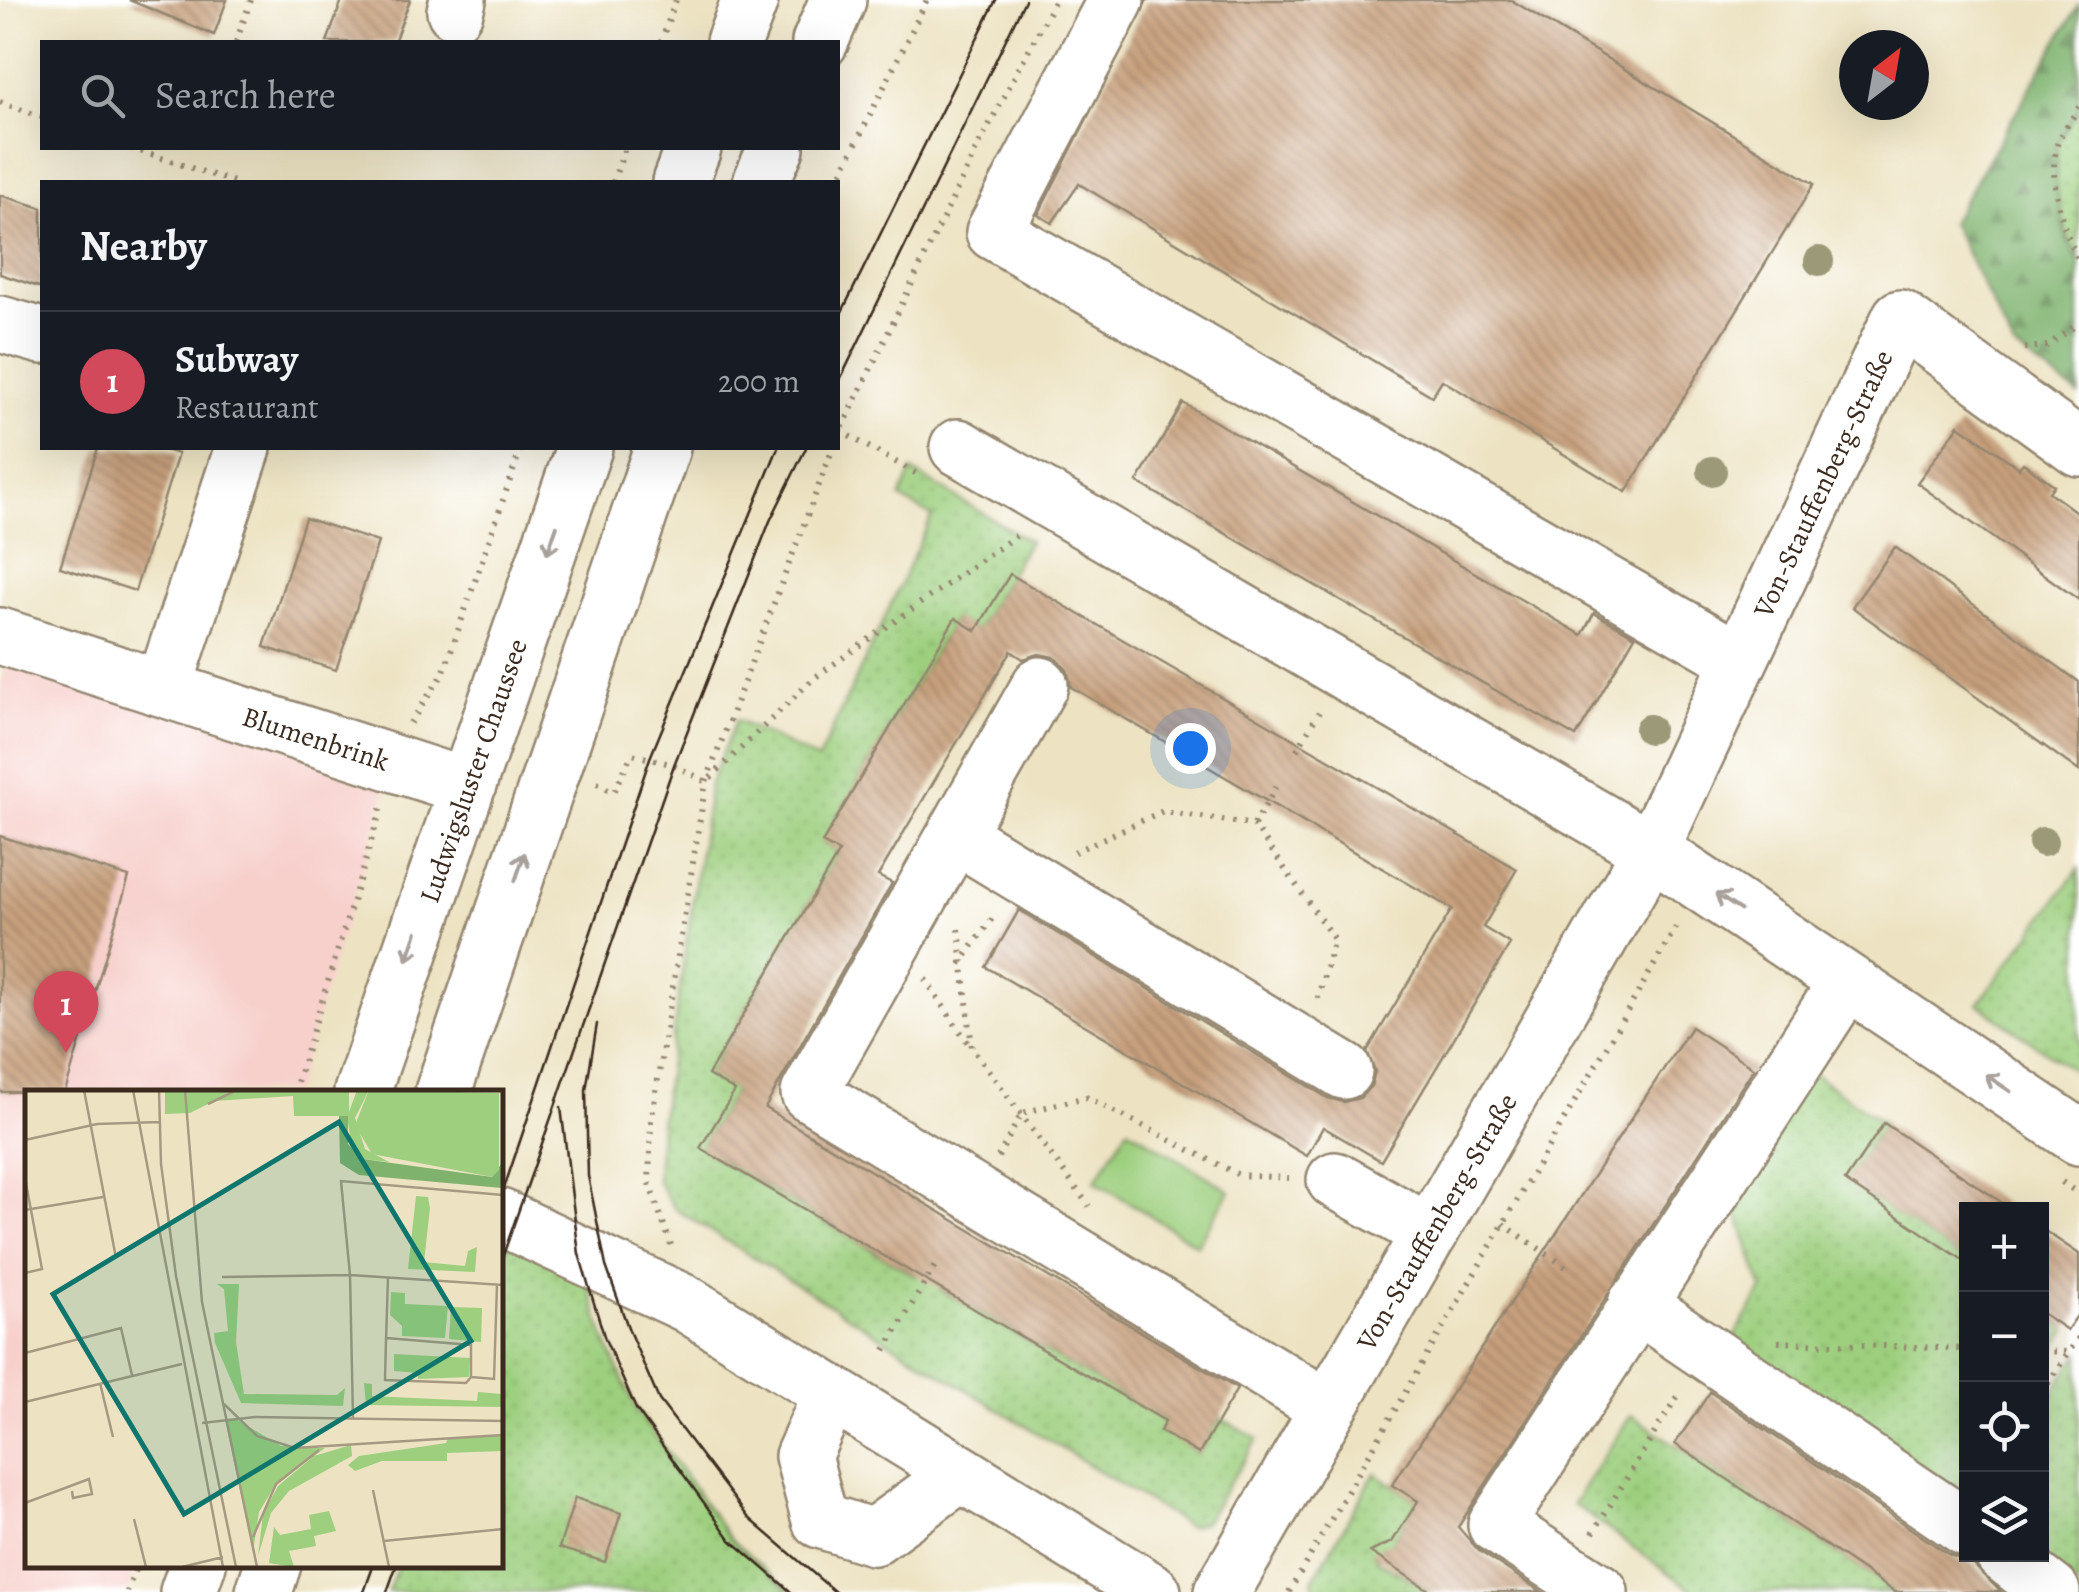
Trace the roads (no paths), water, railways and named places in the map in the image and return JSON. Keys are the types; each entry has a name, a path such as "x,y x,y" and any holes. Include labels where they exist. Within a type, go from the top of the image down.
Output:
{"street":[{"path":"735,40 750,0"},
{"path":"821,40 838,0"},
{"path":"1116,0 994,232 1713,645"},
{"path":"681,180 692,150"},
{"path":"762,180 775,150"},
{"name":"Von-Stauffenberg-Straße","path":"1222,1592 1651,850 1900,318 2079,448"},
{"path":"0,324 40,335"},
{"path":"164,688 242,450"},
{"name":"Ludwigsluster Chaussee","path":"363,1090 583,450"},
{"path":"444,1090 661,450"},
{"path":"935,459 1651,850 1847,982 2063,1155"},
{"name":"Blumenbrink","path":"0,636 467,787"},
{"path":"1040,685 809,1093 1328,1408"},
{"path":"957,836 1324,1059"},
{"path":"1584,1582 1496,1525 1847,982"},
{"path":"1335,1180 1430,1233"},
{"path":"502,1218 687,1304 1152,1592"},
{"path":"1636,1304 1959,1523"},
{"path":"831,1394 804,1456 820,1520 873,1537 960,1474"},
{"path":"2014,1562 2052,1592"},
{"path":"188,1592 197,1567"},
{"path":"264,1592 273,1567"}],"tram line":[{"path":"840,316 996,0"},
{"path":"840,380 1025,0"},
{"path":"502,1194 650,758 777,450"},
{"path":"502,1258 674,765 770,521 805,450"},
{"path":"597,1024 586,1090 588,1176 606,1266 630,1333 659,1400 748,1517 835,1592"},
{"path":"561,1107 579,1254 605,1339 636,1409 731,1540 791,1592"},
{"path":"364,1592 373,1567"},
{"path":"387,1592 396,1567"}],"place":[{"name":"Subway","path":"66,1053"}]}
